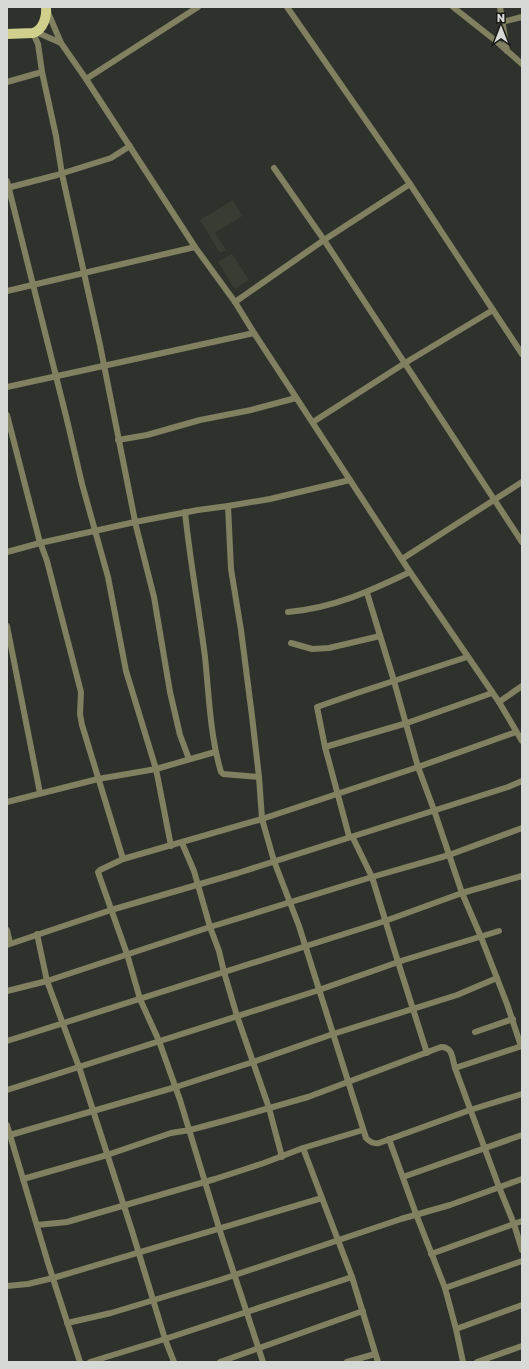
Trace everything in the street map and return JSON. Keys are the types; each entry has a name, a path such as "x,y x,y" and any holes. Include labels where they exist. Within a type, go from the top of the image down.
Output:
{"main road":[{"path":"7,34 34,33 43,25 46,16 46,8"}],"street":[{"path":"86,79 198,7"},
{"path":"287,7 410,184 522,354"},
{"path":"453,7 521,62"},
{"path":"461,7 463,15"},
{"path":"500,7 508,51"},
{"path":"46,8 61,42 195,247 235,302 410,572 499,702 522,741"},
{"path":"502,22 522,17"},
{"path":"34,33 61,42"},
{"path":"34,33 38,44 62,174 104,365 135,522 154,597 170,692 180,735 189,759"},
{"path":"7,82 42,72"},
{"path":"8,188 62,174 111,158 130,146"},
{"path":"274,168 324,240 522,542"},
{"path":"7,181 94,532 108,576 126,671 156,769 171,846"},
{"path":"235,302 324,240 410,184"},
{"path":"7,291 195,247"},
{"path":"313,422 493,310"},
{"path":"7,387 254,333"},
{"path":"118,440 147,435 200,420 251,410 296,398"},
{"path":"7,415 81,692 80,714 82,725 123,859"},
{"path":"7,552 40,543 135,522 185,512 270,499 350,480"},
{"path":"402,559 522,482"},
{"path":"228,506 231,569 243,644 259,777 262,819 274,861 305,946 362,1130 366,1138 374,1144 470,1110 522,1094"},
{"path":"185,512 205,656 215,752 223,774 259,777"},
{"path":"288,612 308,610 367,593 410,572"},
{"path":"367,593 407,723 418,767 462,894 481,937 522,1046 455,1068"},
{"path":"7,626 40,793"},
{"path":"291,643 312,649 329,648 380,636"},
{"path":"349,836 339,794 325,747 317,707 394,680 467,657"},
{"path":"499,702 522,686"},
{"path":"325,747 407,723 492,693"},
{"path":"263,1362 218,1228 176,1087 159,1041 140,999 127,954 98,872 123,859 262,819 418,767 516,732"},
{"path":"7,802 98,779 156,769 215,752"},
{"path":"7,930 9,944 111,910 274,861 349,836 508,787 522,781"},
{"path":"7,991 47,981 210,927 449,854 522,828"},
{"path":"349,836 354,838 372,877 427,1053"},
{"path":"182,843 194,871 210,927 219,951 237,1016 269,1108 282,1157"},
{"path":"7,1041 522,876"},
{"path":"7,1090 319,990 398,962 498,931"},
{"path":"37,934 47,981 79,1067 106,1155 124,1205 174,1362"},
{"path":"10,1135 176,1087 333,1034 457,995 497,978"},
{"path":"475,1032 513,1019"},
{"path":"23,1179 106,1155 171,1133 190,1130 308,1097 441,1047 446,1047 451,1053 470,1110 514,1224 522,1250"},
{"path":"7,1125 80,1362"},
{"path":"37,1225 67,1222 204,1182 282,1157 303,1148 362,1130"},
{"path":"403,1177 522,1135"},
{"path":"389,1139 445,1288 463,1362"},
{"path":"303,1148 352,1277 378,1362"},
{"path":"67,1323 111,1312 234,1275 416,1214 450,1205 522,1179"},
{"path":"7,1286 28,1284 53,1278 322,1198"},
{"path":"431,1254 522,1221"},
{"path":"445,1288 522,1261"},
{"path":"90,1362 166,1339 352,1277"},
{"path":"456,1329 522,1305"},
{"path":"220,1362 363,1311"},
{"path":"478,1362 522,1346"},
{"path":"347,1362 376,1354"}],"shaded area":[{"path":"233,200 242,216 215,233 226,250 220,253 200,220"},
{"path":"232,254 249,280 235,289 218,262"}]}
